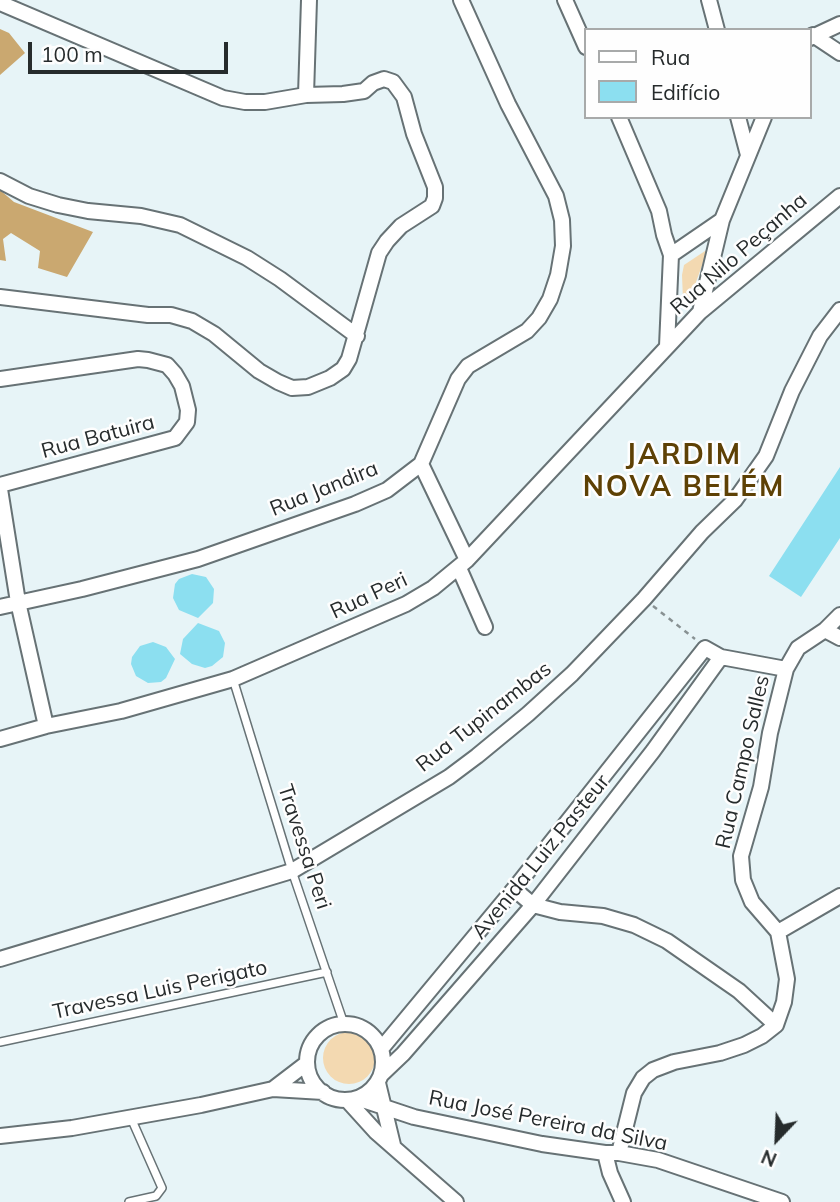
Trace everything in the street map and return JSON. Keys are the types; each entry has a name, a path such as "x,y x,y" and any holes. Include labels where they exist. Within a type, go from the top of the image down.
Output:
{"street":[{"path":"306,95 309,0"},
{"name":"Rua Jandira","path":"0,607 82,589 210,555 355,504 387,490 421,464 458,379 468,366 527,331 539,318 550,299 563,246 562,220 556,196 509,104 461,0"},
{"path":"565,0 584,43"},
{"path":"709,0 716,28"},
{"path":"0,4 223,98 265,102 306,95 364,91 373,83 384,79 393,82 404,97 414,134 435,187 432,206 401,226 379,253 349,359 342,369 317,384 292,388 259,371 237,351 192,320 171,315 122,313 0,297"},
{"path":"812,36 840,24"},
{"path":"812,36 840,53"},
{"path":"620,119 659,211 671,256 667,346"},
{"path":"739,119 748,155"},
{"path":"700,312 722,220 763,119"},
{"path":"0,181 29,196 58,205 141,216 180,225 247,258 357,336"},
{"name":"Rua Nilo Peçanha","path":"667,346 700,312 840,197"},
{"path":"671,256 722,220"},
{"name":"Rua Tupinambas","path":"0,959 292,871 449,777 477,756 528,715 572,674 644,599 702,532 735,500 766,456 792,391 820,336 840,310"},
{"name":"Rua Peri","path":"0,739 46,726 121,711 233,680 406,604 433,588 463,564 591,431 667,346"},
{"name":"Rua Batuira","path":"0,379 138,359 148,360 167,365 175,374 182,386 188,410 187,422 175,438 0,487"},
{"path":"421,464 463,564 485,627"},
{"path":"0,487 18,602 46,726"},
{"name":"Rua Campo Salles","path":"778,932 752,902 743,880 741,856 761,787 770,733 786,669 799,648 825,630 840,615"},
{"path":"825,630 840,638"},
{"path":"705,648 721,657 786,669"},
{"name":"Avenida Luiz Pasteur","path":"381,1049 514,888 705,648"},
{"name":"Avenida Luiz Pasteur","path":"380,1078 533,905 653,751 721,657"},
{"path":"514,888 533,905 560,912 603,916 634,925 667,941 738,991 776,1025"},
{"path":"624,1202 610,1173 612,1153 643,1078 653,1070 674,1062 720,1053 744,1045 776,1025 784,1002 787,979 778,932 840,896"},
{"path":"380,1078 369,1093 352,1099 337,1099 323,1092 312,1081 307,1063 309,1048 323,1031 344,1024 366,1030 375,1038 384,1061 380,1078 393,1147"},
{"path":"273,1089 307,1063"},
{"path":"0,1136 72,1128 273,1089 323,1092"},
{"path":"352,1099 393,1147 456,1202"},
{"name":"Rua José Pereira da Silva","path":"352,1099 414,1117 530,1141 658,1160 782,1202"}],"lane":[{"name":"Travessa Peri","path":"233,680 292,871 344,1024"},
{"name":"Travessa Luis Perigato","path":"0,1042 327,972"},
{"path":"129,1202 156,1196 162,1188 131,1117"}],"path":[{"path":"644,599 705,648"}],"shaded area":[{"path":"0,29 9,33 25,53 0,75"},
{"path":"0,190 14,202 93,232 67,277 38,268 40,251 11,233 3,239 6,261 0,260"},
{"path":"708,249 688,304 683,300 684,265"},
{"path":"349,1032 359,1034 367,1040 373,1048 373,1068 367,1076 359,1082 349,1084 339,1082 331,1076 325,1068 323,1058 325,1048 331,1040 339,1034"}],"building":[{"path":"840,467 840,538 801,597 769,576"},
{"path":"192,574 206,577 214,589 213,603 198,618 179,610 173,598 175,584 179,579"},
{"path":"198,623 219,631 225,643 223,657 205,668 192,664 180,654 183,639"},
{"path":"153,642 166,647 175,659 166,678 161,682 148,683 136,676 131,664 132,657 140,646"}],"district":[{"name":"JARDIM NOVA BELÉM","path":"684,472"}]}
